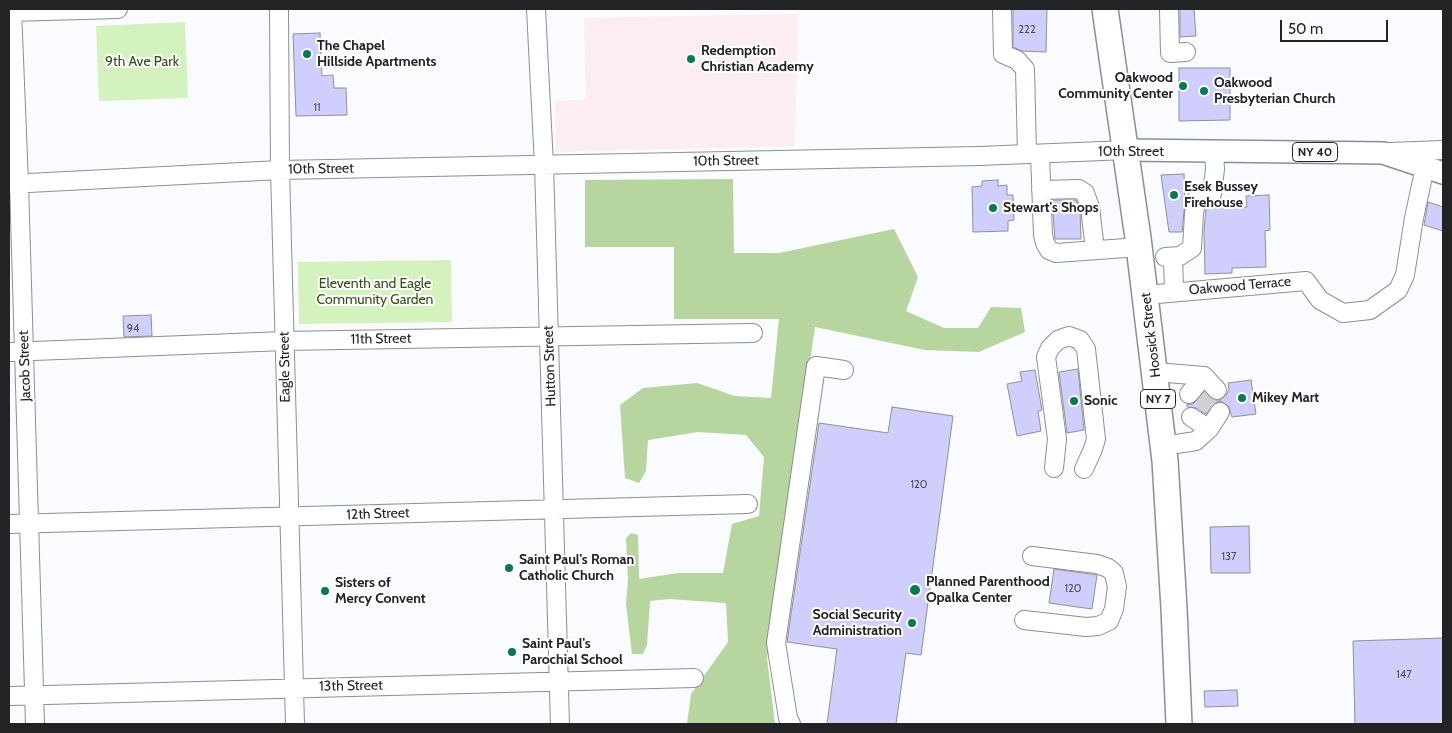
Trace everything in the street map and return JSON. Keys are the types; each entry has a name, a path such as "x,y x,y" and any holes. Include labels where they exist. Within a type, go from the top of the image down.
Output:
{"highway":[{"name":"Hoosick Street","path":"1105,9 1140,247 1163,446 1168,502 1179,724"}],"main road":[{"name":"10th Street","path":"1127,150 1382,152"},
{"name":"NY 40","path":"1382,152 1434,170"}],"street":[{"path":"11,11 118,9"},
{"name":"Eagle Street","path":"279,9 280,170 288,516 296,724"},
{"name":"Hutton Street","path":"536,9 544,165 560,724"},
{"path":"1002,9 1003,54 1017,60 1025,69 1033,154 1042,190 1043,235 1048,250 1056,253 1140,247"},
{"path":"1169,9 1170,52 1186,52"},
{"name":"Jacob Street","path":"11,11 16,352 29,523 35,724"},
{"name":"10th Street","path":"14,183 280,170 1033,154 1127,150"},
{"name":"10th Street","path":"1382,152 1443,150"},
{"path":"1174,292 1169,257 1180,256 1192,248 1196,200 1212,194 1215,169 1214,151"},
{"name":"Oakwood Terrace","path":"1146,295 1306,280 1320,300 1342,313 1370,310 1398,290 1406,275 1414,218 1434,170"},
{"path":"1042,190 1079,189 1085,193 1090,207 1095,250"},
{"name":"11th Street","path":"16,352 284,340 754,332"},
{"path":"1054,468 1056,439 1046,357 1050,348 1058,340 1070,336 1080,340 1086,349 1096,439 1084,469"},
{"path":"791,724 788,718 776,643 816,366 844,370"},
{"path":"1155,372 1204,388"},
{"path":"1163,446 1196,441 1207,418"},
{"name":"12th Street","path":"9,524 748,504"},
{"path":"1024,620 1086,627 1098,626 1108,621 1114,609 1117,587 1114,572 1108,568 1097,564 1032,556"},
{"name":"13th Street","path":"9,696 694,678"}],"shaded area":[{"name":"Redemption Christian Academy","path":"798,14 795,146 556,152 555,101 586,99 584,18"}],"green space":[{"name":"9th Ave Park","path":"185,22 188,98 99,101 96,26"},
{"path":"733,179 734,253 779,253 894,229 918,277 906,311 944,328 978,328 991,307 1021,308 1025,332 979,352 925,350 815,327 767,658 775,724 687,724 691,694 728,642 726,603 669,599 650,601 647,645 643,654 632,654 626,604 628,579 626,538 631,533 638,535 639,579 678,573 723,573 732,524 759,516 764,457 746,435 698,432 648,440 646,471 639,483 625,478 620,405 643,388 697,383 735,396 771,398 779,319 674,319 674,247 585,247 585,180"},
{"name":"Eleventh and Eagle Community Garden","path":"451,260 452,322 299,324 298,262"}],"building":[{"path":"1013,9 1047,9 1046,52 1022,51 1013,47"},
{"path":"1180,9 1194,9 1196,36 1180,37"},
{"name":"The Chapel Hillside Apartments","path":"320,33 322,76 333,75 334,88 346,88 347,115 296,116 293,34"},
{"name":"Oakwood Presbyterian Church","path":"1179,68 1230,68 1230,120 1179,121"},
{"name":"Esek Bussey Firehouse","path":"1184,174 1185,202 1182,232 1169,232 1161,175"},
{"name":"Stewart's Shops","path":"998,180 998,186 1007,185 1007,195 1013,195 1014,220 1008,221 1008,231 973,232 972,187 982,186 982,181"},
{"path":"1269,195 1270,230 1265,231 1266,267 1232,268 1232,273 1205,274 1204,231 1206,208 1247,207 1246,196"},
{"path":"1052,200 1076,200 1080,209 1081,239 1055,239"},
{"path":"1428,202 1443,207 1443,231 1424,225"},
{"path":"151,315 152,336 124,337 123,316"},
{"name":"Sonic","path":"1078,369 1084,430 1067,433 1059,372"},
{"path":"1035,370 1042,410 1038,411 1041,431 1017,436 1007,384 1022,381 1020,372"},
{"name":"Mikey Mart","path":"1251,380 1256,414 1232,417 1229,407 1221,401 1215,403 1206,414 1196,408 1187,407 1187,404 1193,404 1204,392 1213,400 1220,400 1227,394 1229,389 1228,383"},
{"path":"892,407 953,416 921,655 906,653 896,724 827,724 837,649 787,642 819,423 888,433"},
{"path":"1249,526 1250,573 1211,573 1210,527"},
{"path":"1054,569 1097,575 1092,609 1049,603"},
{"path":"1443,638 1443,724 1355,724 1353,641"},
{"path":"1237,690 1238,706 1205,707 1204,691"}],"tunnel":[{"path":"1205,392 1208,414"}],"place":[{"name":"The Chapel Hillside Apartments","path":"307,54"},
{"name":"Redemption Christian Academy","path":"691,59"},
{"name":"Oakwood Community Center","path":"1183,86"},
{"name":"Oakwood Presbyterian Church","path":"1204,91"},
{"name":"Esek Bussey Firehouse","path":"1174,195"},
{"name":"Stewart's Shops","path":"993,208"},
{"name":"Mikey Mart","path":"1242,398"},
{"name":"Sonic","path":"1074,401"},
{"name":"Saint Paul's Roman Catholic Church","path":"509,568"},
{"name":"Planned Parenthood Opalka Center","path":"915,590"},
{"name":"Sisters of Mercy Convent","path":"325,591"},
{"name":"Social Security Administration","path":"912,623"},
{"name":"Saint Paul's Parochial School","path":"512,652"}]}
